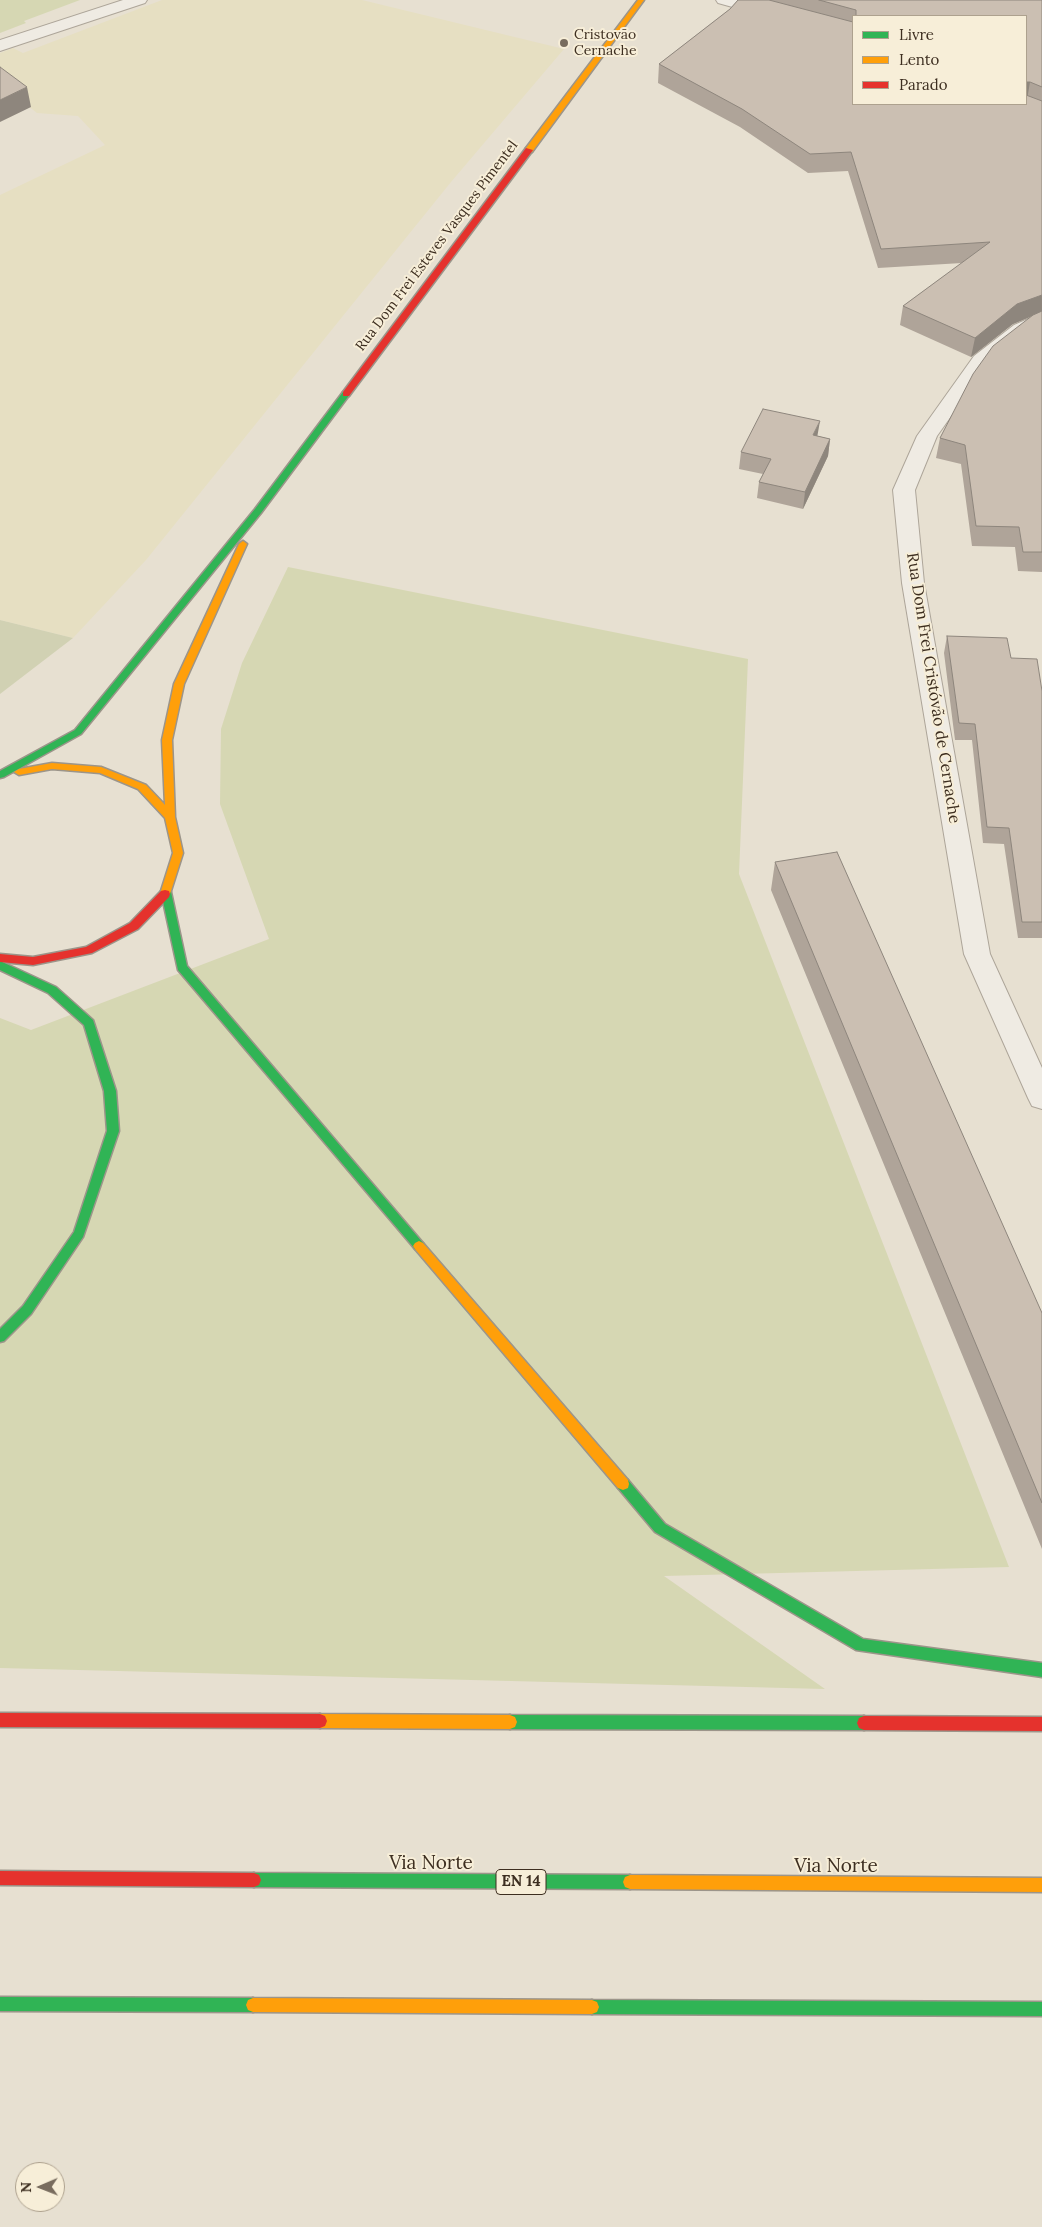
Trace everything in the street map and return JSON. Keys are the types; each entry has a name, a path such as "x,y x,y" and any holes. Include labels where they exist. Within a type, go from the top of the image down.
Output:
{"main road":[{"name":"Rua Dom Frei Esteves Vasques Pimentel","path":"1,775 78,732 258,511 641,0"},
{"name":"Rua Dom Frei Esteves Vasques Pimentel","path":"166,892 178,853 170,817 167,740 179,684 258,511"},
{"path":"1,775 52,766 101,770 142,787 170,817"},
{"path":"0,958 33,961 88,950 134,926 166,892"},
{"path":"166,892 182,967 660,1528 862,1644 1042,1670"},
{"path":"0,965 52,990 89,1023 110,1091 112,1131 79,1234 27,1310 0,1337"},
{"path":"0,1720 1042,1724"},
{"name":"Via Norte","path":"0,1878 1042,1885"},
{"path":"0,2004 1042,2009"}],"street":[{"path":"0,46 139,0"},
{"path":"724,0 791,18"},
{"name":"Rua Dom Frei Cristóvão de Cernache","path":"1042,319 1021,329 981,360 927,436 904,490 913,583 978,954 1042,1098"}],"shaded area":[{"path":"162,0 362,0 564,49 451,182 146,560 73,638 0,620 0,195 105,145 78,116 37,113 0,84 0,53 13,48 23,53"}],"green space":[{"path":"0,0 80,0 24,21 26,23 0,33"},
{"path":"288,567 748,659 739,874 1009,1567 664,1576 825,1689 0,1668 0,1018 31,1030 269,939 220,804 221,729 242,663"},
{"path":"0,620 73,638 0,694"}],"building":[{"path":"738,0 769,0 852,22 852,105 1027,105 1027,95 1042,101 1042,295 1017,304 975,338 903,306 990,242 881,249 851,152 810,154 742,109 659,64 730,9"},
{"path":"819,0 1042,0 1042,87 1027,82 1027,15 856,15 856,10"},
{"path":"0,67 27,87 0,100"},
{"path":"1042,311 1042,552 1023,552 1019,527 976,526 965,445 940,438 973,374 993,346 1033,315"},
{"path":"763,409 820,421 813,435 830,439 805,492 759,482 771,459 741,452"},
{"path":"947,636 1007,638 1011,658 1037,659 1042,691 1042,922 1022,922 1009,828 987,827 975,724 959,723"},
{"path":"837,852 1042,1313 1042,1503 775,862"}],"traffic: fast":[{"path":"1,775 78,732 258,511 346,394"},
{"path":"166,892 182,967 419,1246"},
{"path":"0,965 52,990 89,1023 110,1091 113,1131 79,1234 27,1310 0,1337"},
{"path":"623,1484 660,1528 861,1645 1042,1670"},
{"path":"510,1722 864,1723"},
{"path":"254,1880 630,1882"},
{"path":"0,2004 253,2005"},
{"path":"592,2007 1042,2009"}],"traffic: slow":[{"path":"529,150 641,0"},
{"path":"170,817 167,740 179,684 243,544"},
{"path":"19,772 52,766 101,770 142,787 170,817 178,853 165,894"},
{"path":"419,1246 623,1484"},
{"path":"320,1721 510,1722"},
{"path":"630,1882 1042,1885"},
{"path":"253,2005 592,2007"}],"traffic: jam":[{"path":"346,394 529,150"},
{"path":"0,958 33,961 88,950 134,926 165,894"},
{"path":"0,1720 320,1721"},
{"path":"864,1723 1042,1724"},
{"path":"0,1878 254,1880"}],"place":[{"name":"Cristovão Cernache","path":"564,43"}]}
